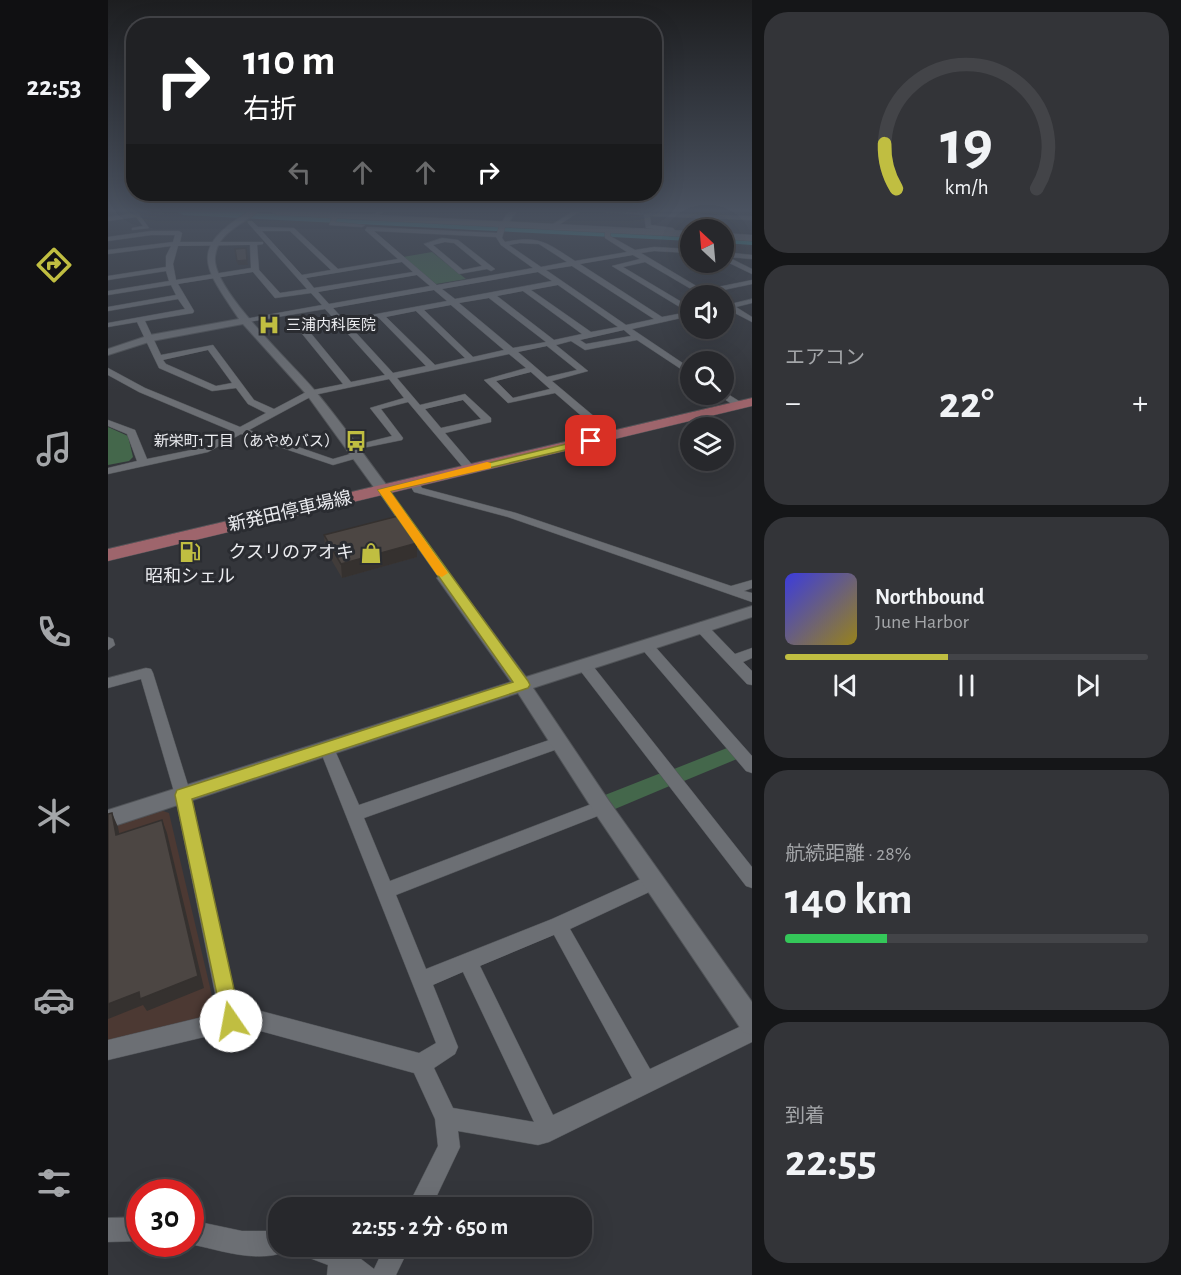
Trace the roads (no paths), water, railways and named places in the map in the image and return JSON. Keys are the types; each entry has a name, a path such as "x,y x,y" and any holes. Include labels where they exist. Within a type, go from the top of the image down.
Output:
{"main road":[{"name":"新発田停車場線","path":"108,555 745,404"}],"street":[{"path":"108,278 148,272"},
{"path":"108,325 190,311 173,283 171,272"},
{"path":"214,272 245,321 311,393 383,490 522,685 602,807 752,1023"},
{"path":"108,293 245,272"},
{"path":"256,272 278,296 418,273 611,436"},
{"path":"297,272 391,376 470,469"},
{"path":"302,277 333,272"},
{"path":"494,272 500,276"},
{"path":"108,352 150,338 525,272"},
{"path":"543,272 680,365"},
{"path":"584,272 661,320"},
{"path":"625,272 680,306"},
{"path":"667,272 691,285"},
{"path":"674,284 685,281"},
{"path":"350,385 303,330 560,282"},
{"path":"734,287 752,282"},
{"path":"653,288 663,286"},
{"path":"524,288 590,335"},
{"path":"491,295 584,371 546,380"},
{"path":"108,309 181,296"},
{"path":"734,304 752,301"},
{"path":"417,308 472,360"},
{"path":"734,310 751,319"},
{"path":"380,315 433,368"},
{"path":"108,471 204,450 311,393 680,315"},
{"path":"140,320 162,366 215,389 239,385"},
{"path":"573,339 585,347 638,337"},
{"path":"159,358 210,347 251,402 274,413"},
{"path":"534,369 489,380 511,401 558,390"},
{"path":"108,371 142,390 241,431 333,462 398,438 375,408 410,399"},
{"path":"418,408 465,398 488,420 438,432"},
{"path":"108,423 131,432 143,463"},
{"path":"413,482 418,490 512,515 752,598"},
{"path":"733,590 752,584"},
{"path":"108,819 328,750 752,611"},
{"path":"701,627 752,680"},
{"path":"646,645 752,767"},
{"path":"733,660 752,653"},
{"path":"584,665 752,880"},
{"path":"108,684 146,673 183,795 231,1021"},
{"path":"354,814 561,742"},
{"path":"108,1050 246,1017 421,1064 448,1047 328,750"},
{"path":"385,891 602,807"},
{"path":"421,980 558,925 654,881"},
{"path":"558,925 646,1083"},
{"path":"468,962 549,1131"},
{"path":"446,1118 538,1134 549,1131 752,1031"},
{"path":"421,1064 446,1118 449,1147 424,1197"},
{"path":"108,1230 126,1229"},
{"path":"204,1235 242,1243 268,1243"},
{"path":"325,1257 340,1266 364,1275"},
{"path":"383,1275 392,1257"}],"place":[{"name":"三浦内科医院","path":"269,325"},
{"name":"新栄町1丁目（あやめバス）","path":"356,441"},
{"name":"昭和シェル","path":"190,552"},
{"name":"クスリのアオキ","path":"371,553"}]}
